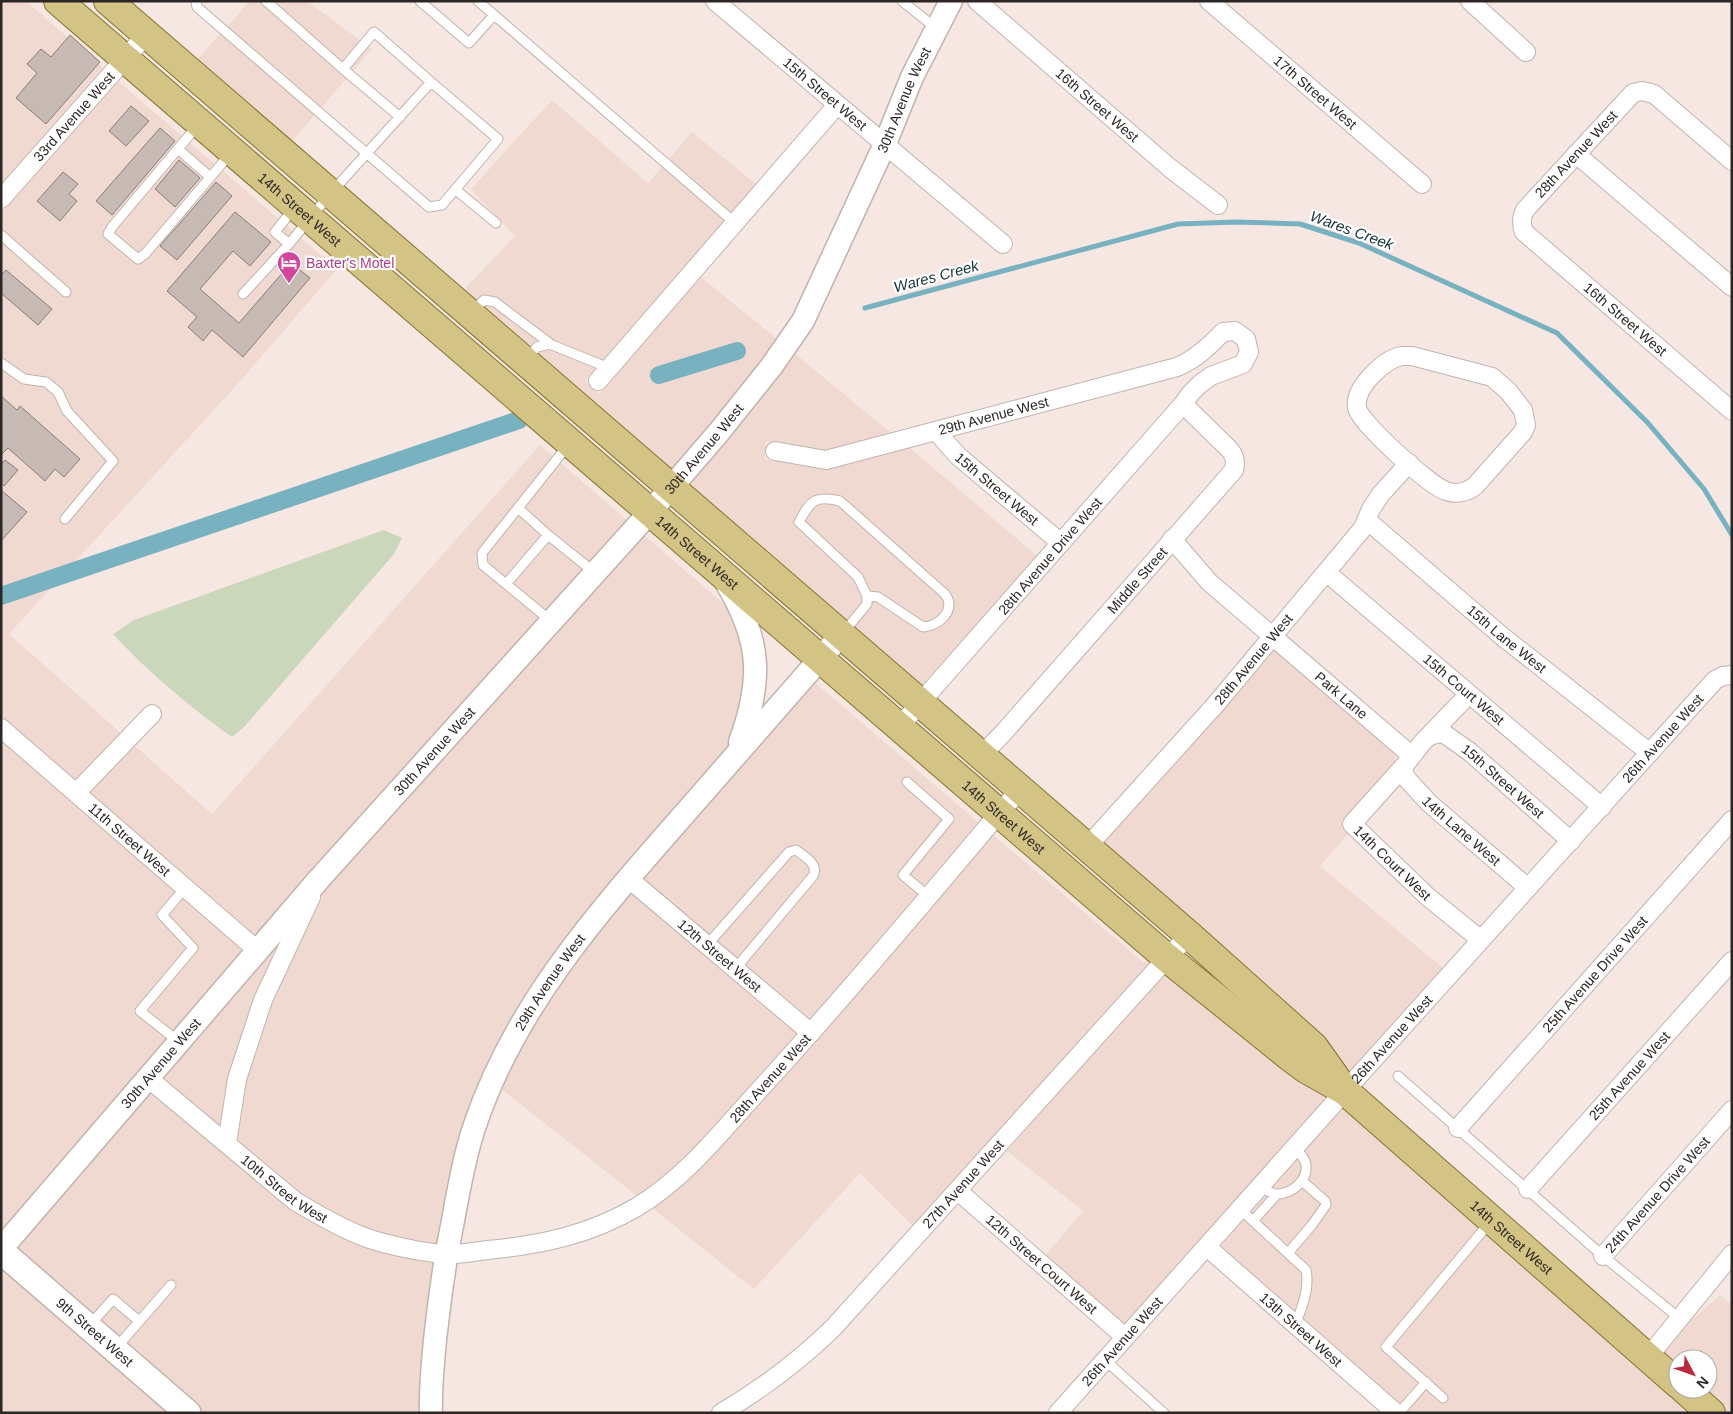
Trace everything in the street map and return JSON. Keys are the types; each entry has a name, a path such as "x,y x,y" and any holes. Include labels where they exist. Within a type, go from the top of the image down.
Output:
{"main road":[{"name":"14th Street West","path":"58,1 1167,958 1306,1069 1345,1091 1668,1375"},
{"name":"14th Street West","path":"108,1 1189,935 1314,1047 1345,1091"},
{"name":"9th Street West","path":"1,1250 60,1304 188,1413"},
{"path":"1695,1399 1710,1412"}],"street":[{"name":"15th Street West","path":"715,1 1004,244"},
{"name":"30th Avenue West","path":"1,1250 320,878 596,573 719,432 760,381 802,321 885,144 912,76 951,1"},
{"name":"16th Street West","path":"977,1 1170,168 1218,206"},
{"name":"17th Street West","path":"1209,1 1422,184"},
{"path":"1470,1 1526,52"},
{"name":"33rd Avenue West","path":"1,199 146,35"},
{"name":"28th Avenue West","path":"1522,226 1521,218 1525,210 1633,93 1642,91 1654,94 1732,161"},
{"path":"598,381 837,105"},
{"path":"1576,154 1732,287"},
{"name":"16th Street West","path":"1522,226 1524,232 1732,411"},
{"path":"1235,331 1246,339 1249,352 1243,364 1212,376 1200,384 1187,363 1203,353 1223,332 1235,331"},
{"path":"1412,356 1492,377 1508,391 1523,410 1526,425 1522,432 1470,490 1459,493 1446,492 1409,463 1366,423 1359,414 1357,406 1359,394 1367,380 1393,358 1412,356"},
{"name":"29th Avenue West","path":"775,451 826,460 1187,363"},
{"name":"28th Avenue Drive West","path":"899,727 1200,384"},
{"name":"Middle Street","path":"981,756 1234,470 1234,456 1229,449 1183,404"},
{"name":"15th Street West","path":"936,431 958,456 1061,543"},
{"name":"28th Avenue West","path":"1086,847 1216,704 1368,521 1372,509 1381,494 1409,463"},
{"name":"15th Lane West","path":"1368,521 1503,637 1650,753"},
{"name":"Park Lane","path":"1172,539 1209,582 1408,761"},
{"path":"720,572 746,618 756,664 755,685 750,714 735,755"},
{"name":"15th Court West","path":"1326,572 1602,807"},
{"name":"29th Avenue West","path":"431,1413 430,1393 440,1291 446,1254 474,1126 499,1068 531,1007 584,931 628,878 841,635"},
{"name":"26th Avenue West","path":"1058,1413 1480,940 1716,680 1723,676 1732,675"},
{"path":"1408,761 1469,694"},
{"path":"76,793 152,714"},
{"name":"11th Street West","path":"1,728 258,951"},
{"name":"15th Street West","path":"1430,736 1440,733 1446,735 1470,752 1571,841"},
{"name":"14th Lane West","path":"1408,761 1404,774 1429,803 1528,888"},
{"name":"14th Court West","path":"1408,761 1352,824 1428,898 1480,940"},
{"name":"28th Avenue West","path":"446,1254 528,1246 562,1238 598,1226 637,1207 667,1186 698,1157 811,1033 1020,790"},
{"name":"25th Avenue Drive West","path":"1458,1128 1732,820"},
{"name":"30th Avenue West","path":"227,1143 237,1078 263,1000 320,878"},
{"name":"12th Street West","path":"628,878 811,1033"},
{"name":"27th Avenue West","path":"721,1413 777,1377 811,1349 873,1285 1189,935"},
{"name":"25th Avenue West","path":"1528,1190 1732,961"},
{"name":"10th Street West","path":"148,1078 295,1201 314,1213 351,1232 392,1245 446,1254"},
{"name":"24th Avenue Drive West","path":"1603,1256 1732,1110"},
{"name":"12th Street Court West","path":"958,1190 1125,1338"},
{"name":"13th Street West","path":"1207,1247 1396,1413"},
{"path":"1648,1357 1732,1254"}],"lane":[{"path":"196,1 198,7 429,207 442,205 498,139 374,32 343,68"},
{"path":"266,1 400,117"},
{"path":"420,1 469,43 494,15"},
{"path":"478,1 735,223"},
{"path":"902,1 937,29"},
{"path":"289,244 274,232 330,194 431,82"},
{"path":"200,123 108,234 138,259 145,254 232,151"},
{"path":"178,149 210,177"},
{"path":"456,190 496,223"},
{"path":"243,294 289,244 303,212"},
{"path":"1,234 66,292"},
{"path":"469,314 484,300 496,302 550,344 609,368"},
{"path":"524,361 537,347 550,344"},
{"path":"1,363 24,379 46,382 58,392 67,411 113,461 65,519"},
{"path":"552,621 483,565 482,553 570,443"},
{"path":"841,635 867,604 867,596 858,577 798,522 807,506 817,499 827,498 840,501 946,594 950,600 950,605 946,614 937,623 930,627 923,627 878,597 867,596"},
{"path":"518,508 548,535 596,573"},
{"path":"506,584 548,535"},
{"path":"907,782 949,819 903,875 928,896"},
{"path":"707,945 790,852 796,850 803,854 815,867 816,871 735,969"},
{"path":"179,1042 140,1011 192,948 162,914 185,888"},
{"path":"1398,1076 1603,1256 1679,1318"},
{"path":"1259,1188 1277,1194 1292,1190 1298,1186 1305,1173 1306,1164 1294,1148"},
{"path":"1288,1252 1312,1225 1326,1205 1325,1201 1302,1180"},
{"path":"1254,1221 1277,1194"},
{"path":"1240,1209 1302,1266 1307,1276 1302,1307 1295,1324"},
{"path":"1443,1398 1386,1347 1492,1219"},
{"path":"114,1350 172,1286"},
{"path":"89,1327 113,1299 139,1321"},
{"path":"1105,1360 1164,1413"},
{"path":"1400,1413 1426,1382"}],"shaded area":[{"path":"1,1 26,1 103,68 1,184"},
{"path":"250,1 307,1 372,49 288,146 193,64"},
{"path":"117,80 337,269 242,379 9,634 121,733 75,781 1,717 1,213"},
{"path":"552,100 648,183 692,132 756,184 585,381 599,394 701,277 778,340 763,361 669,475 460,294 515,236 471,189"},
{"path":"793,352 891,433 824,451 766,441 765,459 829,469 909,447 1037,556 918,690 683,488"},
{"path":"540,445 629,522 317,867 315,866 256,938 89,793 135,746 212,814"},
{"path":"643,534 732,611 747,663 742,711 727,750 546,966 439,1244 393,1236 354,1224 300,1194 237,1140 246,1082 272,1004 328,884"},
{"path":"1273,649 1399,756 1395,756 1395,762 1345,818 1345,829 1349,833 1320,866 1443,968 1345,1076 1100,847 1223,710"},
{"path":"813,681 978,822 809,1021 641,878 739,766 741,767 744,760"},
{"path":"1,739 245,951 1,1234"},
{"path":"993,835 1144,963 1152,956 1154,958 913,1226 860,1173 754,1289 652,1208 673,1193 705,1164 812,1046"},
{"path":"629,891 797,1033 691,1151 660,1179 637,1196 500,1088 519,1048 562,977"},
{"path":"281,939 254,996 229,1075 220,1127 161,1077"},
{"path":"1168,970 1331,1093 1124,1325 1045,1256 1083,1211 1007,1151"},
{"path":"150,1090 217,1146 217,1150 223,1151 290,1207 309,1220 347,1240 367,1247 391,1254 436,1261 421,1413 201,1413 13,1250"},
{"path":"1346,1103 1668,1388 1668,1399 1680,1399 1696,1413 1409,1413 1220,1247"},
{"path":"1,1262 175,1413 1,1413"},
{"path":"1720,1295 1732,1305 1732,1413 1724,1413 1708,1399 1718,1399 1718,1349 1668,1349 1668,1364 1660,1357 1685,1326"}],"green space":[{"path":"384,530 402,538 394,554 245,726 232,737 170,688 140,662 113,634 134,620"}],"building":[{"path":"70,35 100,62 46,124 16,98 37,73 27,64 41,49 51,57"},
{"path":"131,106 149,121 126,146 109,131"},
{"path":"160,128 175,141 112,215 96,201"},
{"path":"179,160 200,178 175,207 155,189"},
{"path":"63,172 78,184 69,194 77,201 60,221 37,201"},
{"path":"216,182 232,196 177,260 160,246"},
{"name":"Baxter's Motel","path":"235,212 271,242 250,266 233,251 200,289 239,323 291,263 310,278 243,357 212,330 203,341 188,327 197,317 167,291"},
{"path":"6,270 52,309 38,325 1,293 1,275"},
{"path":"1,396 17,410 20,406 80,459 64,477 55,469 45,481 8,448 1,455"},
{"path":"5,460 18,470 4,486 1,483 1,465"},
{"path":"1,490 27,512 1,541"}],"waterway":[{"name":"Wares Creek","path":"865,308 1178,224 1237,222 1300,224 1359,243 1557,333 1648,423 1704,489 1732,535"},
{"path":"659,375 737,351"},
{"path":"1,596 519,420"}],"place":[{"name":"Baxter's Motel","path":"289,284"}]}
